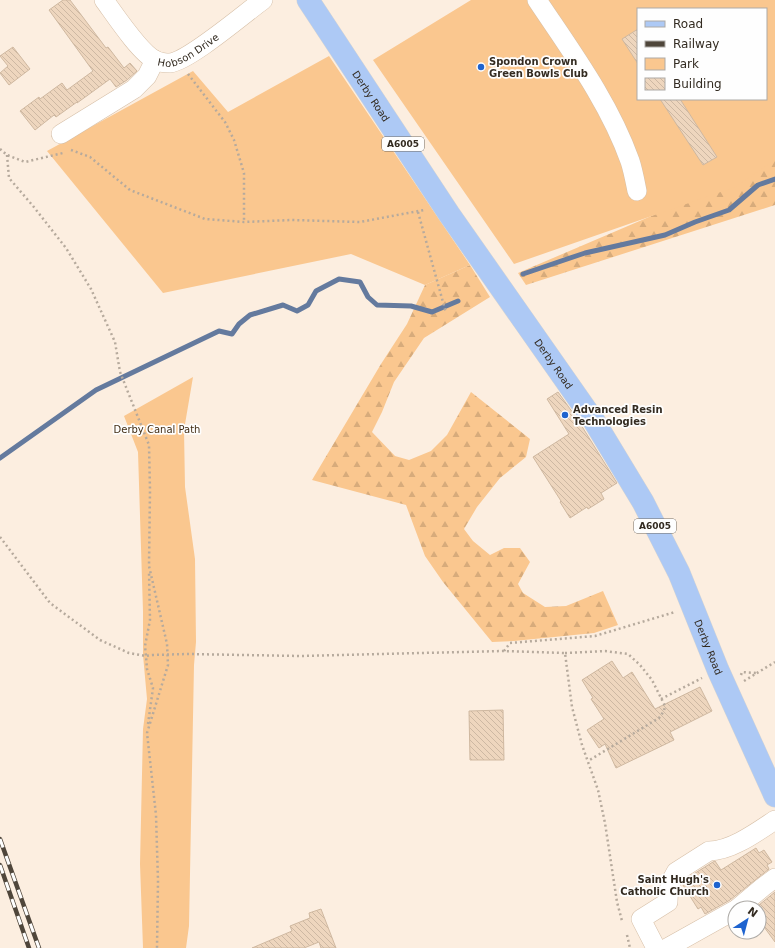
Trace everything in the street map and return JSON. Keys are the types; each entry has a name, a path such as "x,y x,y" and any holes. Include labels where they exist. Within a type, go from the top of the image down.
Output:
{"main road":[{"name":"Derby Road","path":"308,0 449,214 562,373 598,427 643,502 679,573 718,670 775,796"}],"street":[{"name":"Hobson Drive","path":"104,0 143,51 155,60 169,63 193,53 263,0"},
{"path":"537,0 592,83 602,101 630,162 637,191"},
{"path":"61,134 134,89 147,76 155,60"},
{"path":"656,948 641,919 668,902 668,892 676,872 709,851 726,848 775,820"},
{"path":"748,900 775,878"},
{"path":"667,948 727,914"}],"path":[{"path":"178,60 225,122 234,140 244,174 244,222"},
{"path":"0,149 7,155 25,162 58,155 72,149 90,157 130,190 205,220 244,222 292,220 360,222 431,209 449,214"},
{"path":"7,155 9,178 66,248 91,289 115,342 120,372 149,445 150,620 145,646 146,669 153,688 147,733 156,815 158,881 157,948"},
{"path":"418,212 446,312"},
{"path":"0,537 50,603 100,640 129,653 146,656 186,654 300,656 503,651 565,653 605,651 628,654 640,665 652,680 665,706 664,712 659,718 588,761"},
{"path":"147,733 168,665 167,644 149,566"},
{"path":"503,651 510,643 595,636 616,631 693,606"},
{"path":"565,653 572,707 598,790 605,823 617,902 624,924"},
{"path":"739,684 775,662"},
{"path":"661,699 718,670"},
{"path":"740,678 742,672 757,673"},
{"path":"626,930 630,948"}],"green space":[{"path":"471,0 775,0 775,160 735,187 514,264 373,60"},
{"path":"329,56 470,265 425,285 351,254 163,293 47,151 193,71 228,112"},
{"path":"775,149 775,205 526,285 518,273 684,202"},
{"path":"470,265 490,297 424,338 394,382 372,432 395,456 409,460 431,451 447,435 471,392 530,439 526,457 500,478 477,507 464,529 473,541 490,555 504,548 520,548 530,562 518,584 523,593 545,607 566,606 603,591 618,625 594,633 492,642 443,582 425,556 406,505 312,480 381,364 407,324 425,285"},
{"name":"Derby Canal Path","path":"193,377 184,430 185,487 195,559 196,642 194,665 189,926 186,948 143,948 140,864 143,729 147,699 143,655 138,452 124,416"}],"building":[{"path":"63,0 70,0 106,48 108,47 124,68 130,63 137,71 116,87 110,79 56,117 54,115 35,130 20,111 62,83 67,90 93,71 49,10"},
{"path":"637,30 637,62 622,39"},
{"path":"13,47 30,69 9,85 0,73 8,66 0,56"},
{"path":"661,100 681,100 717,157 703,165"},
{"path":"558,392 578,420 617,483 601,493 604,499 588,509 587,507 570,518 533,457 569,434 547,399"},
{"path":"612,661 623,678 632,672 655,709 700,687 712,711 670,732 674,740 616,768 605,744 599,748 587,730 604,719 591,699 593,698 582,680"},
{"path":"503,710 504,760 470,760 469,711"},
{"name":"Saint Hugh's Catholic Church","path":"756,848 759,853 764,850 772,862 767,865 769,869 730,900 727,900 727,902 705,914 701,907 698,909 683,885 684,880 715,861 721,870"},
{"path":"775,892 775,942 767,931 767,900 765,900"},
{"path":"321,909 336,948 321,948 319,942 304,948 252,948 292,931 290,926 310,918 309,913"}],"waterway":[{"path":"523,274 585,253 665,235 729,210 758,185 775,179"},
{"path":"0,458 96,390 219,331 232,334 239,324 250,315 283,305 297,311 308,305 316,291 339,279 360,282 368,297 377,305 411,306 432,312 458,301"}],"railway":[{"path":"0,839 39,948"},
{"path":"0,865 29,948"}],"place":[{"name":"Spondon Crown Green Bowls Club","path":"481,67"},
{"name":"Advanced Resin Technologies","path":"565,415"},
{"name":"Saint Hugh's Catholic Church","path":"717,885"}]}
